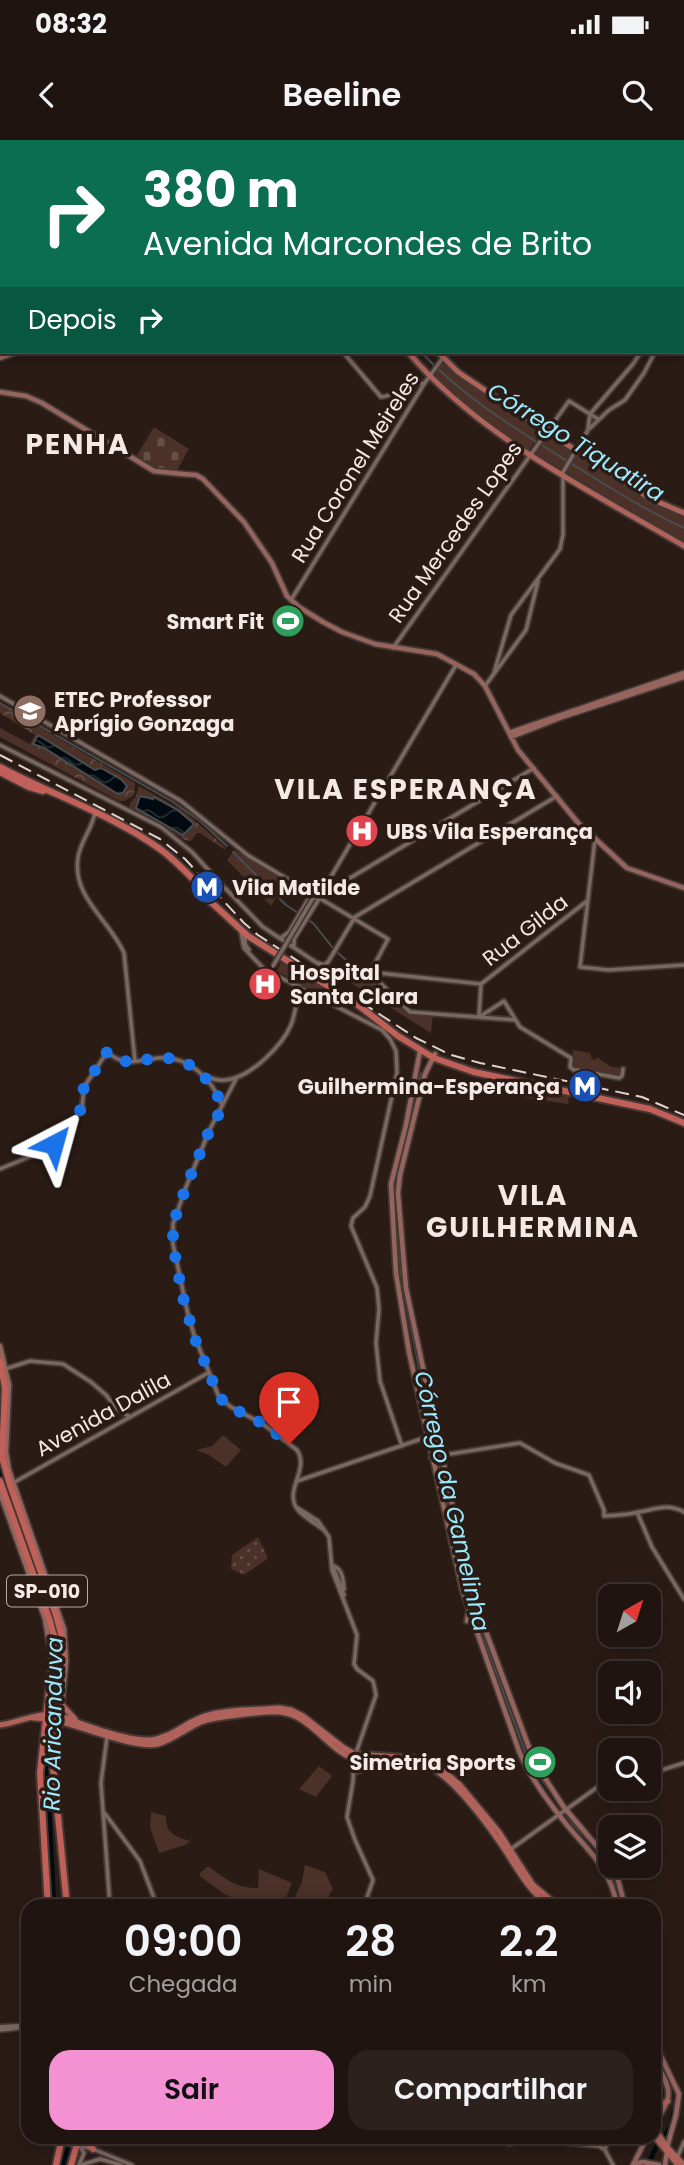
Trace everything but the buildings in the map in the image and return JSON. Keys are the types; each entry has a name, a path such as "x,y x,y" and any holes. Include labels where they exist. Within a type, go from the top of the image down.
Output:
{"highway":[{"path":"0,769 16,780 95,814"},
{"path":"0,769 95,814 162,854 243,932 352,1002 375,1024 434,1056 482,1074 650,1109 684,1121"},
{"path":"16,780 44,788"},
{"path":"243,932 345,995 424,1050"},
{"path":"247,949 247,944 251,942 269,951"},
{"path":"391,1040 393,1036 398,1036"},
{"name":"SP-010","path":"0,1361 5,1388 2,1457 5,1484 54,1635 49,1684 65,1899"},
{"path":"3,1426 10,1398"},
{"name":"SP-010","path":"5,1484 28,1536 63,1641 53,1717 40,1779 48,1899"},
{"path":"5,1508 9,1512 19,1541 22,1542"},
{"path":"28,1536 46,1581 50,1584"},
{"path":"53,1717 54,1635"},
{"path":"57,2165 62,2144"},
{"path":"87,2144 93,2150"},
{"path":"71,2165 76,2145"}],"main road":[{"path":"410,354 429,376 474,415 529,454 684,546"},
{"path":"445,355 476,385 649,498 681,512"},
{"path":"0,392 26,396 67,417 154,471 198,476 244,522 272,563 284,592 291,600 341,634 393,648 437,653 474,674 485,686 522,755 595,842 629,869 684,888"},
{"path":"676,501 681,512"},
{"path":"511,734 684,675"},
{"path":"424,1050 391,1184 396,1273 427,1437 437,1455 474,1603 534,1761 565,1810 606,1857 618,1880 623,1899"},
{"path":"434,1056 425,1074 398,1193 406,1288 463,1592 526,1766 559,1814 603,1867 615,1899"},
{"path":"0,1346 10,1398 5,1508 49,1635 49,1684"},
{"path":"5,1484 50,1584 66,1640 62,1705 53,1717"},
{"path":"467,1621 469,1610"},
{"path":"62,1705 77,1722"},
{"path":"0,1725 53,1717 151,1740 208,1716 279,1708 303,1716 354,1757"},
{"path":"53,1717 108,1735 158,1744 203,1721 281,1712 300,1720 339,1751 354,1757 373,1761 405,1761 434,1770 459,1791 506,1849 510,1850"},
{"path":"373,1761 388,1755 414,1758 438,1767 461,1787 499,1832 533,1885 550,1899"},
{"path":"496,1837 529,1887 542,1899"},
{"path":"661,2056 677,2087 679,2100 666,2165 677,2162"},
{"path":"661,2072 669,2088 668,2101 661,2115"},
{"path":"661,2105 668,2101"},
{"path":"664,2110 673,2109 676,2115"},
{"path":"661,2138 677,2162 684,2165"},
{"path":"661,2143 668,2150"},
{"path":"633,2164 644,2144"},
{"path":"638,2155 643,2162"},
{"path":"633,2164 643,2162 659,2165"}],"street":[{"path":"588,430 590,414 640,354"},
{"path":"494,673 509,619 562,545 562,474 588,430 625,400 654,354"},
{"name":"Rua Coronel Meireles","path":"291,600 429,376 445,355"},
{"path":"346,356 379,396 388,397 414,383 424,384"},
{"name":"Rua Mercedes Lopes","path":"393,648 569,401 590,414"},
{"path":"590,414 599,419"},
{"path":"485,686 526,630 538,579"},
{"path":"526,595 533,599"},
{"path":"317,896 458,664"},
{"path":"0,696 181,801 216,829 233,847 388,939 370,973"},
{"path":"0,746 167,832 192,852 257,922 325,968 481,984 479,1017"},
{"path":"279,937 285,936 302,909 317,896 534,768"},
{"path":"318,963 327,963 354,919 557,796"},
{"path":"95,814 79,852 78,875 89,903 117,940 125,958 135,1061"},
{"path":"183,841 216,878"},
{"path":"595,842 580,967 609,970 684,965"},
{"path":"272,969 330,878"},
{"path":"294,948 293,942 324,886"},
{"name":"Rua Gilda","path":"481,984 587,901"},
{"path":"576,909 586,914"},
{"path":"291,928 298,932"},
{"path":"243,932 246,950 261,966 272,969"},
{"path":"243,932 247,949 264,966 375,1024 391,1040 397,1057 398,1067 374,1181 366,1205 353,1218 351,1226 378,1292 376,1339 380,1381 401,1446"},
{"path":"370,973 410,1012 515,1020"},
{"path":"211,1081 235,1079 271,1055 291,1024 299,986"},
{"path":"479,1017 503,1001 521,1028 571,1058 571,1068 619,1079 623,1069"},
{"path":"0,1169 46,1150 63,1137 82,1108 84,1087 107,1052 124,1062 163,1058 190,1065 211,1081 223,1107"},
{"path":"235,1079 211,1127 173,1224 173,1244 182,1294 194,1335 217,1394 222,1401 264,1424 297,1450 302,1459 293,1498 296,1507 326,1531"},
{"path":"220,1099 226,1100"},
{"path":"3,1371 30,1362 63,1364 91,1382 119,1410 132,1416"},
{"name":"Avenida Dalila","path":"5,1484 208,1373"},
{"path":"297,1482 427,1437"},
{"path":"437,1455 520,1443 555,1463 589,1475 604,1516 637,1513 662,1504 684,1511"},
{"path":"586,1484 593,1484"},
{"path":"296,1507 307,1510 329,1537 334,1575 357,1636 354,1664 373,1681 376,1690 354,1757 348,1821 373,1880 366,1899"},
{"path":"637,1513 654,1550 684,1599"},
{"path":"332,1565 342,1574 344,1597"},
{"path":"108,1735 102,1783 109,1899"},
{"path":"354,1773 373,1761"},
{"path":"661,1770 684,1763"},
{"path":"510,1850 598,1787"},
{"path":"103,1811 140,1861 154,1899"},
{"path":"369,1872 376,1873"},
{"path":"0,2028 21,2026"},
{"path":"677,2162 684,2142"},
{"path":"71,2144 132,2165"},
{"path":"578,2144 599,2146 605,2150"},
{"path":"604,2144 613,2165"},
{"path":"76,2145 84,2153 80,2165"},
{"path":"92,2160 87,2155 93,2150"},
{"path":"80,2165 105,2159 121,2165"}],"green space":[{"path":"443,361 472,385 543,430 529,450 464,404 432,375"},
{"path":"154,427 189,449 176,472 154,468 136,457"},
{"path":"548,434 649,500 684,516 684,543 534,453"},
{"path":"0,704 135,783 134,795 125,801 119,801 0,737 0,728 30,744 35,735 0,713","holes":["38,735 95,770 101,768 126,783 118,794 44,747 33,744"]},
{"path":"139,786 185,812 225,847 225,850 200,833 191,841 185,840 129,807"},
{"path":"234,850 287,880 271,906 227,860"},
{"path":"282,960 361,1011 335,995 331,1001 277,971"},
{"path":"357,973 367,974 409,1013 433,1015 431,1033 351,983"},
{"path":"573,1050 590,1053 592,1059 596,1060 597,1057 611,1067 623,1068 621,1077 571,1068"},
{"path":"521,1084 569,1093 568,1104 520,1097"},
{"path":"223,1435 241,1450 226,1467 196,1450 212,1446"},
{"path":"258,1537 268,1558 244,1575 231,1569 232,1555"},
{"path":"319,1766 332,1776 316,1797 299,1789"},
{"path":"151,1812 166,1816 170,1831 190,1841 159,1853 150,1827"},
{"path":"305,1865 325,1872 333,1889 327,1899 294,1899 302,1882"},
{"path":"208,1866 231,1882 258,1888 259,1869 292,1883 283,1899 236,1899 224,1894 200,1876"}],"water":[{"path":"38,735 95,770 101,768 122,780 127,786 123,793 118,794 44,748 33,744"},
{"path":"140,796 154,797 179,811 194,824 183,835 136,808"}],"waterway":[{"name":"Córrego Tiquatira","path":"423,354 455,384 512,426 627,498 684,528"},
{"name":"Córrego da Gamelinha","path":"0,703 173,802 200,821 227,846"},
{"name":"Córrego da Gamelinha","path":"233,852 286,905 298,913"},
{"name":"Córrego da Gamelinha","path":"302,916 313,923 333,948"},
{"name":"Córrego da Gamelinha","path":"337,952 355,968"},
{"name":"Córrego da Gamelinha","path":"363,975 393,1000"},
{"name":"Córrego da Gamelinha","path":"395,1180 421,1073"},
{"name":"Córrego da Gamelinha","path":"394,1188 401,1273 410,1323 435,1449 472,1606 528,1760 573,1824 607,1865 620,1899"},
{"name":"Rio Aricanduva","path":"0,1380 0,1419"},
{"name":"Rio Aricanduva","path":"0,1467 56,1628 59,1648 47,1765 54,1899"},
{"name":"Córrego da Gamelinha","path":"663,2138 671,2126 674,2111"},
{"name":"Rio Aricanduva","path":"63,2165 69,2144"},
{"path":"650,2160 657,2145"}],"railway":[{"path":"0,755 160,839 185,859 258,935 416,1038 451,1055 642,1097 684,1115"}],"place":[{"name":"Smart Fit","path":"288,621"},
{"name":"ETEC Professor Aprígio Gonzaga","path":"30,711"},
{"name":"UBS Vila Esperança","path":"362,831"},
{"name":"Vila Matilde","path":"207,887"},
{"name":"Hospital Santa Clara","path":"265,984"},
{"name":"Guilhermina-Esperança","path":"585,1086"},
{"name":"Simetria Sports","path":"540,1762"}],"district":[{"name":"PENHA","path":"78,444"},
{"name":"VILA ESPERANÇA","path":"406,789"},
{"name":"VILA GUILHERMINA","path":"533,1211"}],"route":[{"path":"54,1144 66,1133 80,1111 84,1087 107,1052 128,1063 163,1058 180,1061 196,1069 210,1083 223,1107 211,1127 173,1224 173,1244 182,1294 195,1339 219,1397 225,1404 264,1424 289,1444"}]}
